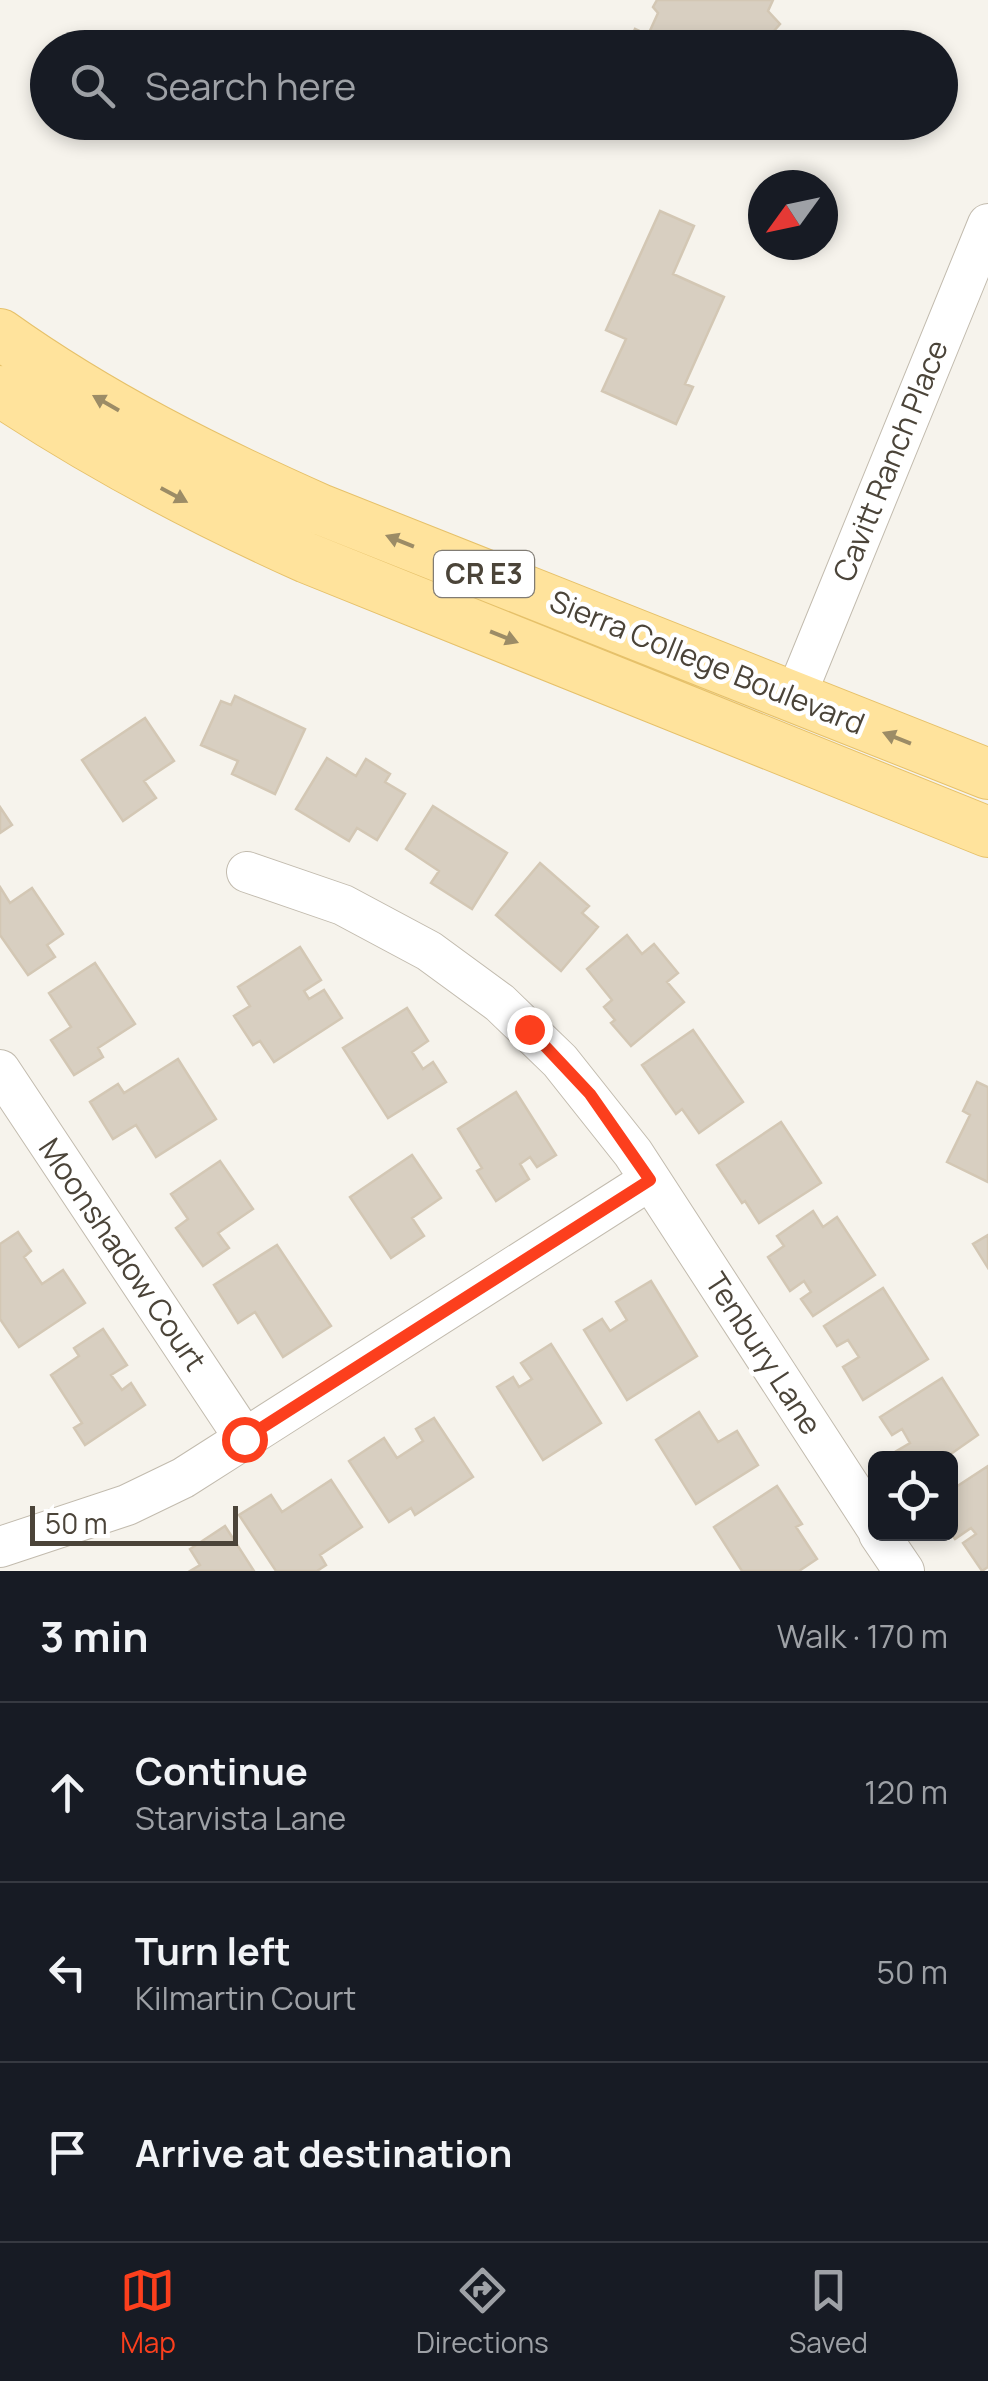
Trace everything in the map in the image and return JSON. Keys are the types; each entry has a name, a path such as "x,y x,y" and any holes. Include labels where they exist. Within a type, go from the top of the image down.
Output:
{"main road":[{"name":"Sierra College Boulevard","path":"0,334 115,409 239,474 988,774"},
{"name":"Sierra College Boulevard","path":"0,391 95,450 220,519 344,573 988,832"}],"street":[{"name":"Cavitt Ranch Place","path":"795,697 988,224"},
{"name":"Tenbury Lane","path":"247,872 343,904 384,924 464,976 529,1029 560,1061 612,1123 868,1515"},
{"name":"Moonshadow Court","path":"0,1070 244,1439"},
{"path":"0,1547 126,1505 183,1478 650,1180"},
{"name":"Tenbury Lane","path":"885,1541 904,1571"}],"building":[{"path":"657,0 773,0 768,11 780,24 775,30 650,30 658,13 653,7"},
{"path":"660,211 694,226 673,274 724,297 685,384 693,387 676,424 602,391 626,339 606,330"},
{"path":"235,696 305,729 275,794 232,774 238,761 201,745 221,701 231,705"},
{"path":"145,718 174,761 144,781 156,798 123,821 82,760"},
{"path":"327,758 356,776 366,759 390,774 385,782 405,794 377,840 357,828 349,841 296,809"},
{"path":"433,806 507,853 472,909 431,883 439,871 406,849"},
{"path":"0,807 12,825 0,833"},
{"path":"540,863 589,906 582,913 598,927 561,971 496,915"},
{"path":"0,887 10,903 32,888 63,934 47,945 55,957 28,975 0,935"},
{"path":"627,935 642,954 654,944 678,973 667,982 684,1002 631,1046 611,1023 615,1020 604,1007 612,1000 587,969"},
{"path":"300,947 321,980 304,991 309,999 324,990 342,1018 274,1062 260,1041 253,1045 234,1016 250,1006 238,987"},
{"path":"95,963 135,1024 98,1048 103,1057 74,1075 51,1040 71,1027 49,993"},
{"path":"407,1008 428,1041 412,1052 423,1069 433,1062 446,1082 388,1118 343,1048"},
{"path":"693,1030 743,1102 699,1133 682,1109 676,1114 642,1065"},
{"path":"178,1059 216,1119 156,1157 136,1125 113,1139 90,1102 118,1084 124,1093"},
{"path":"977,1082 988,1087 988,1182 947,1162 970,1115 963,1111"},
{"path":"516,1092 556,1155 537,1167 530,1157 520,1164 529,1179 496,1201 477,1171 482,1168 458,1129"},
{"path":"781,1122 821,1183 759,1223 717,1165"},
{"path":"412,1155 441,1198 412,1218 424,1236 391,1258 350,1197"},
{"path":"220,1161 253,1209 218,1233 229,1248 203,1266 176,1228 188,1219 171,1194"},
{"path":"813,1211 823,1227 837,1217 875,1275 813,1316 801,1299 811,1292 804,1281 790,1291 768,1257 784,1246 777,1236"},
{"path":"18,1232 31,1251 24,1257 42,1284 63,1270 85,1303 19,1347 0,1319 0,1244"},
{"path":"988,1235 988,1268 973,1244"},
{"path":"277,1245 331,1326 283,1357 255,1312 238,1323 214,1285"},
{"path":"651,1281 697,1356 627,1400 584,1330 602,1319 610,1331 627,1320 616,1302"},
{"path":"883,1288 928,1359 863,1400 843,1367 859,1357 848,1340 837,1346 824,1326"},
{"path":"103,1329 127,1365 111,1375 122,1390 131,1383 145,1405 85,1445 74,1428 82,1423 51,1375 79,1356 74,1348"},
{"path":"551,1344 601,1423 543,1460 497,1387 513,1377 519,1387 532,1379 521,1363"},
{"path":"942,1378 978,1435 955,1451 897,1451 910,1443 902,1429 892,1435 880,1417"},
{"path":"699,1412 718,1442 737,1431 758,1465 696,1504 656,1440"},
{"path":"434,1418 473,1477 415,1515 411,1508 389,1522 349,1461 384,1438 397,1458 423,1441 416,1429"},
{"path":"988,1466 988,1567 982,1571 963,1543 976,1534 971,1528 958,1537 958,1486"},
{"path":"331,1480 362,1527 320,1555 326,1565 317,1571 276,1571 239,1515 271,1495 282,1512"},
{"path":"777,1486 802,1524 796,1527 817,1559 799,1571 742,1571 714,1527"},
{"path":"225,1526 254,1571 190,1571 200,1565 190,1549"}],"route":[{"path":"244,1439 650,1180 590,1094 529,1029"}]}
